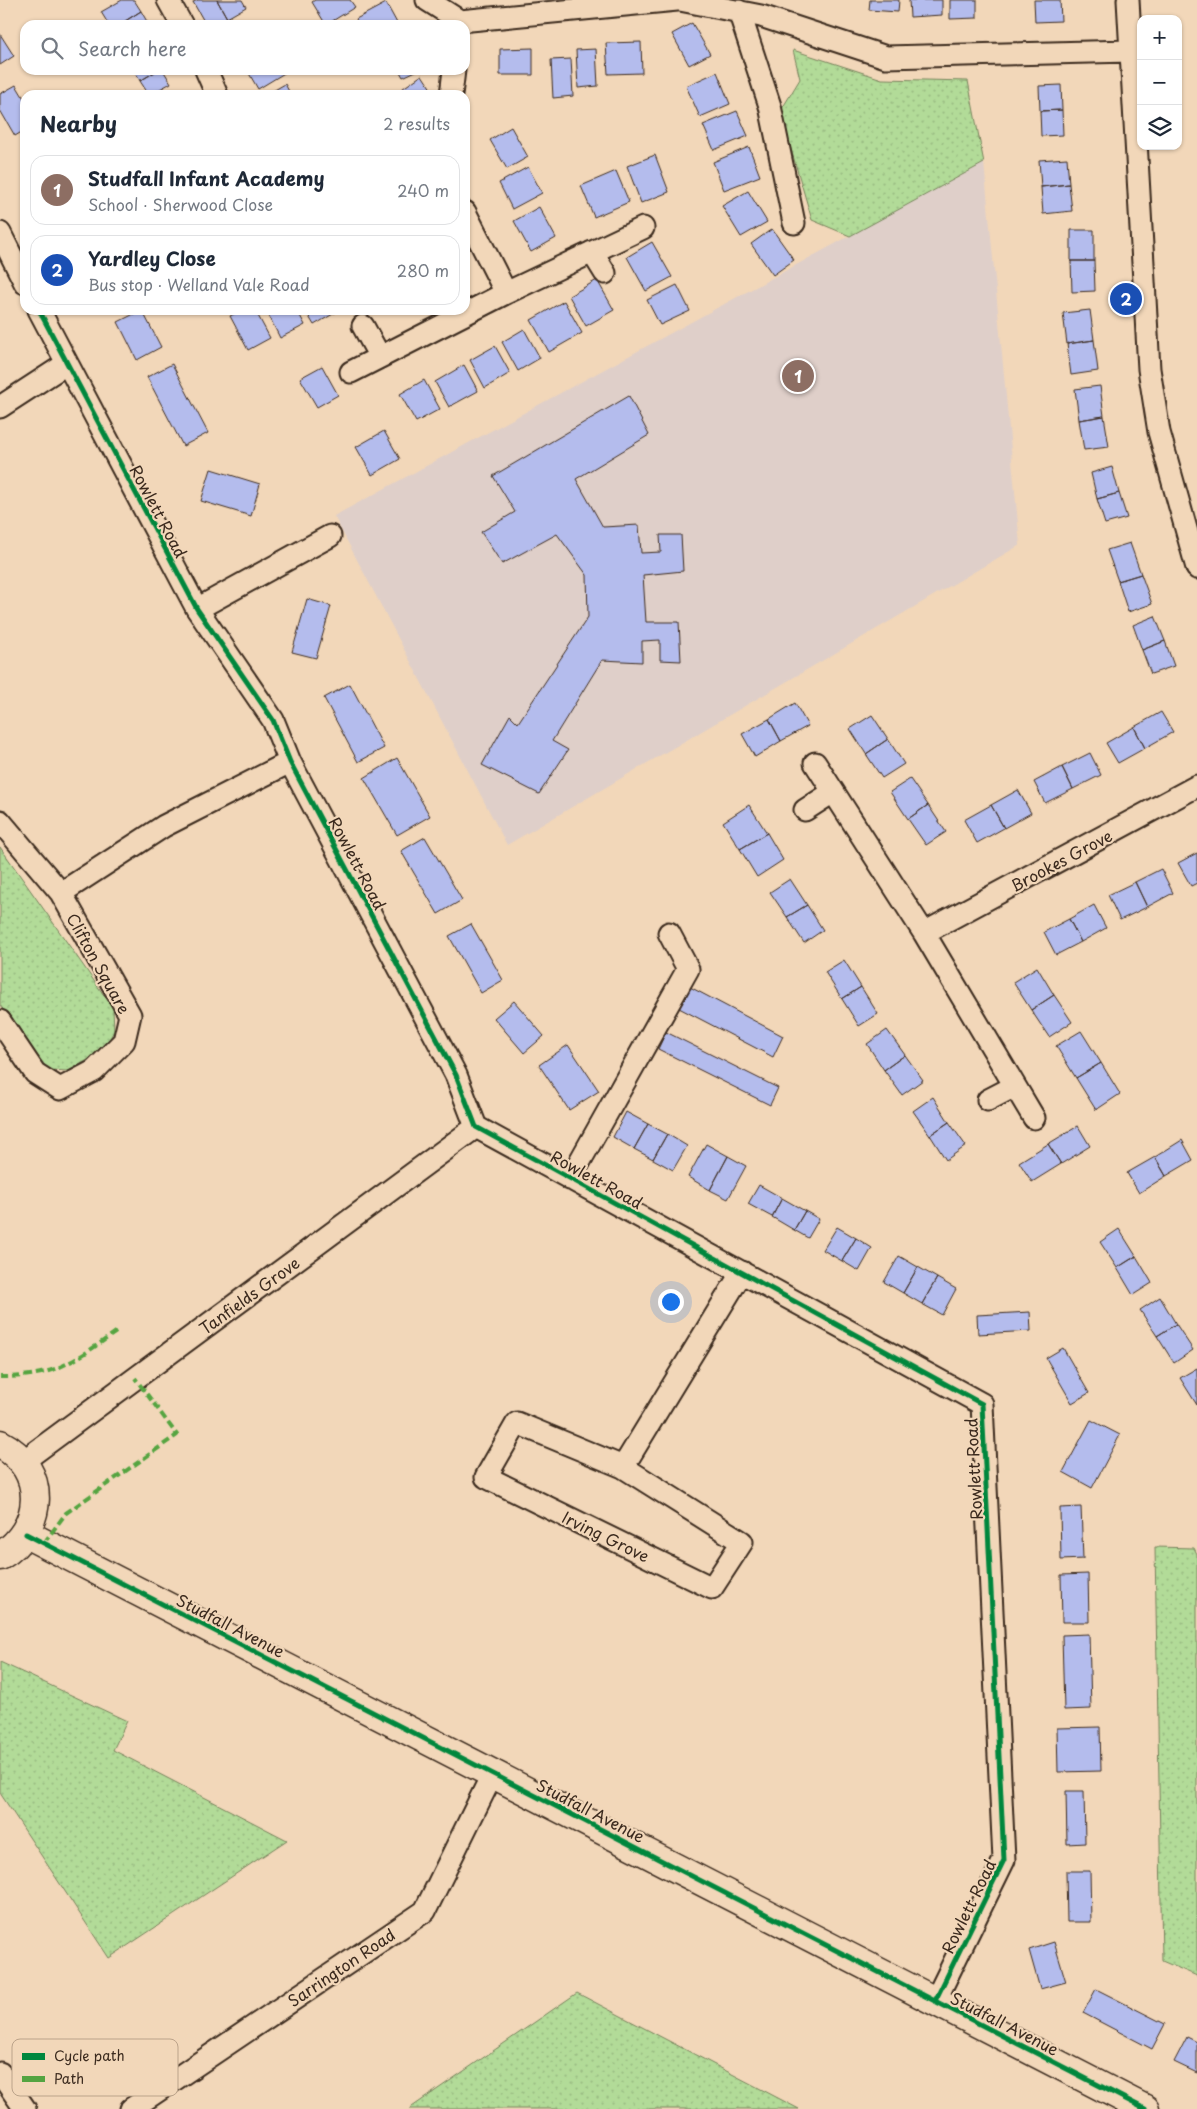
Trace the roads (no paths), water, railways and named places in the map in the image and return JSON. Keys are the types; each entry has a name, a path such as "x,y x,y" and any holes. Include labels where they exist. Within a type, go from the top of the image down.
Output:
{"street":[{"path":"168,0 179,20"},
{"path":"427,0 456,20"},
{"path":"470,22 678,0 761,16 886,57 1130,51"},
{"path":"1128,0 1150,369 1159,432 1197,568"},
{"path":"739,11 770,106 794,223"},
{"path":"208,75 215,90"},
{"path":"452,90 453,75"},
{"path":"470,222 506,293"},
{"path":"470,311 643,228"},
{"path":"0,233 20,273"},
{"path":"592,252 605,273"},
{"name":"Rowlett Road","path":"42,315 197,609 273,720 290,762 456,1075 476,1127 982,1404 1004,1860 936,2001"},
{"path":"351,372 463,315"},
{"path":"363,326 380,357"},
{"path":"0,407 66,364"},
{"path":"197,609 330,536"},
{"name":"Clifton Square","path":"60,893 164,826 290,762"},
{"path":"815,763 924,933 1034,1118"},
{"name":"Brookes Grove","path":"924,933 1197,786"},
{"path":"805,810 833,792"},
{"name":"Clifton Square","path":"0,821 60,893 130,1015 124,1041 94,1071 60,1089 35,1073 0,1021"},
{"name":"Rowlett Road","path":"570,1179 688,969 670,933"},
{"path":"988,1100 1015,1086"},
{"name":"Tanfields Grove","path":"22,1462 476,1127"},
{"path":"623,1467 742,1272"},
{"name":"Irving Grove","path":"518,1423 623,1467 742,1542 712,1588 486,1478 518,1423"},
{"path":"0,1444 8,1448 22,1462 31,1478 35,1497 33,1516 26,1534 12,1549 0,1556"},
{"name":"Studfall Avenue","path":"26,1534 1146,2109"},
{"name":"Sarrington Road","path":"178,2077 425,1911 493,1773"},
{"path":"0,2073 12,2091"},
{"path":"15,2096 24,2109"},
{"name":"Sarrington Road","path":"130,2109 149,2096"}],"place":[{"name":"Yardley Close","path":"1126,299"},
{"name":"Studfall Infant Academy","path":"798,376"}]}
